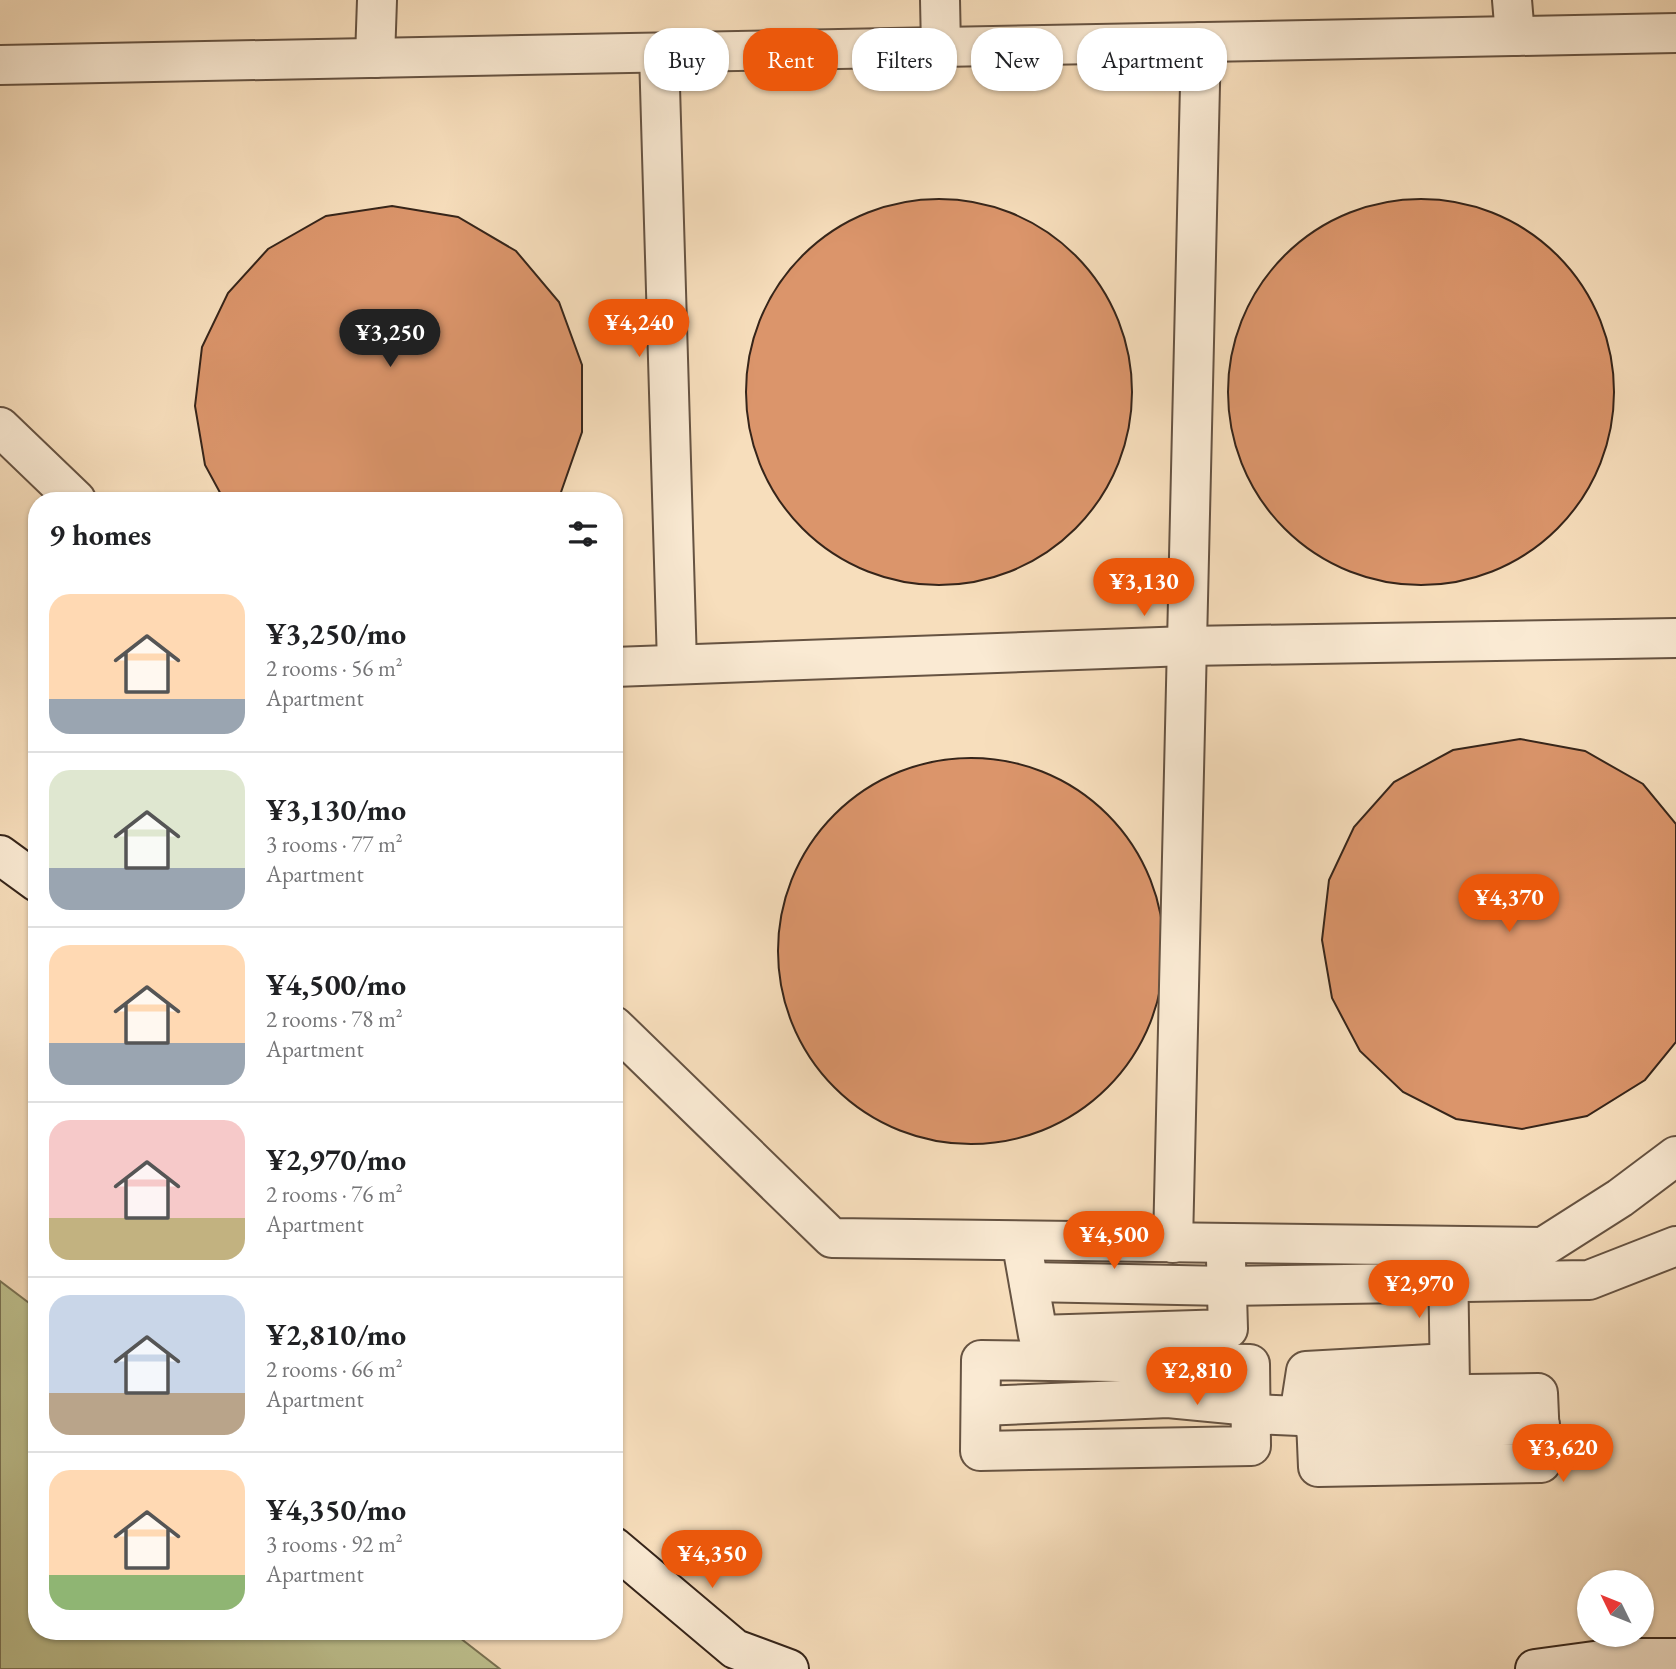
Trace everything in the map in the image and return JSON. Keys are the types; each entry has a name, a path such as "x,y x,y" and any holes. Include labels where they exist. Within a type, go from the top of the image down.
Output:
{"street":[{"path":"376,58 377,0"},
{"path":"940,0 941,28"},
{"path":"1227,40 1513,18 1676,33"},
{"path":"957,47 1077,44"},
{"path":"729,51 852,49"},
{"path":"0,65 644,52"},
{"path":"660,91 677,664"},
{"path":"1173,1242 1200,91"},
{"path":"0,427 68,492"},
{"path":"623,667 1187,646 1676,638"},
{"path":"0,855 28,875"},
{"path":"623,1035 832,1238 1226,1243 1589,1280 1676,1246"},
{"path":"1028,1282 1227,1286 1448,1264 1543,1247 1620,1198 1676,1156"},
{"path":"1021,1240 1038,1335 1169,1381"},
{"path":"1065,1449 1066,1402 1091,1352 1111,1284 1117,1242"},
{"path":"981,1406 1066,1402 1250,1364 1251,1446 980,1451 981,1360 1091,1352 1228,1329 1226,1243"},
{"path":"1448,1264 1452,1394 1464,1464"},
{"path":"1251,1410 1299,1416 1306,1371 1452,1394"},
{"path":"1165,1447 1169,1381"},
{"path":"1369,1449 1464,1464 1541,1463 1538,1392 1361,1395 1315,1396 1318,1467 1369,1449 1452,1394"},
{"path":"1361,1395 1369,1449"},
{"path":"623,1555 735,1649 789,1669"},
{"path":"1535,1669 1615,1658 1676,1658"}],"green space":[{"path":"0,1281 28,1302 28,1640 463,1640 500,1669 0,1669"}],"building":[{"path":"939,199 977,203 1013,214 1046,231 1076,255 1100,285 1117,318 1128,354 1132,392 1128,430 1117,466 1100,499 1076,529 1046,553 1013,570 977,581 939,585 901,581 865,570 832,553 802,529 778,499 761,466 750,430 746,392 750,354 761,318 778,285 802,255 832,231 865,214 901,203"},
{"path":"1421,199 1459,202 1495,213 1528,231 1558,255 1582,285 1600,318 1611,354 1614,392 1611,430 1600,466 1582,499 1558,529 1528,553 1495,571 1459,582 1421,585 1383,582 1347,571 1314,553 1284,529 1260,499 1242,466 1231,430 1228,392 1231,354 1242,318 1260,285 1284,255 1314,231 1347,213 1383,202"},
{"path":"392,206 458,217 516,251 559,302 582,365 582,432 561,492 220,492 205,465 195,406 202,347 228,293 268,249 326,216"},
{"path":"1520,739 1585,751 1643,784 1676,824 1676,1042 1645,1080 1587,1116 1522,1129 1456,1119 1403,1092 1360,1051 1332,998 1322,940 1329,880 1354,827 1394,782 1453,750"},
{"path":"971,758 1009,762 1045,773 1078,790 1108,814 1132,844 1149,877 1160,913 1164,951 1160,989 1149,1025 1132,1058 1108,1088 1078,1112 1045,1129 1009,1140 971,1144 933,1140 897,1129 864,1112 834,1088 810,1058 793,1025 782,989 778,951 782,913 793,877 810,844 834,814 864,790 897,773 933,762"}]}
